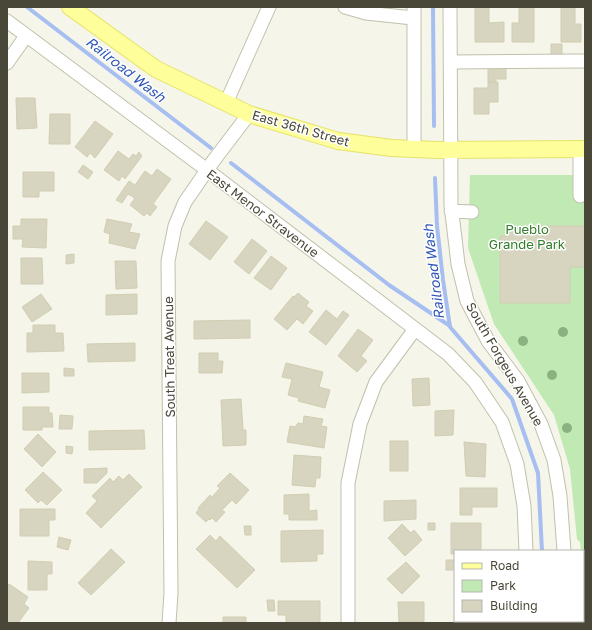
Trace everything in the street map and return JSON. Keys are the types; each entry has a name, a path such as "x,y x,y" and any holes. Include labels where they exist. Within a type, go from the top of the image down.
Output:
{"main road":[{"name":"East 36th Street","path":"70,7 156,69 249,114 338,141 392,148 414,149 583,149"}],"street":[{"path":"226,103 269,7"},
{"path":"345,7 366,13 414,12 414,149"},
{"name":"South Forgeus Avenue","path":"450,7 451,211 458,264 467,301 488,341 518,381 541,424 554,460 560,496 564,550"},
{"name":"East Menor Stravenue","path":"7,21 207,170 448,354 475,382 502,422 517,464 524,506 526,550"},
{"path":"7,63 26,36"},
{"path":"450,62 585,61"},
{"name":"South Treat Avenue","path":"169,623 168,261 175,226 185,202 249,114"},
{"path":"580,196 583,149"},
{"path":"451,211 472,212"},
{"path":"348,623 348,483 360,424 376,382 415,328"}],"green space":[{"name":"Pueblo Grande Park","path":"470,175 585,175 585,552 584,550 581,550 580,542 577,539 570,469 554,415 494,324 468,248"}],"building":[{"path":"475,7 489,7 489,23 504,22 504,42 475,42"},
{"path":"519,7 534,7 534,42 512,42 512,23 519,23"},
{"path":"561,7 575,7 575,24 581,24 581,42 561,42"},
{"path":"551,44 562,44 562,57 551,57"},
{"path":"488,65 506,65 506,79 496,79 496,82 488,82"},
{"path":"488,82 498,82 498,102 489,102 489,114 474,114 474,88 488,88"},
{"path":"16,98 35,98 37,128 17,129"},
{"path":"50,114 70,114 70,144 49,144"},
{"path":"95,121 113,134 95,158 90,153 87,157 75,147"},
{"path":"118,151 129,159 133,154 136,156 139,152 142,156 125,179 122,176 119,181 104,170"},
{"path":"83,165 93,172 88,179 78,172"},
{"path":"157,169 171,179 153,204 157,207 150,216 147,213 144,216 130,205 135,198 128,194 122,203 116,200 129,181 135,185 145,171 152,176"},
{"path":"23,172 54,172 54,191 39,191 39,197 23,197"},
{"path":"21,219 47,219 46,248 22,247 23,239 13,239 13,226 21,226"},
{"path":"107,219 132,224 129,232 140,234 135,249 109,243 110,234 104,232"},
{"path":"206,221 228,237 210,260 189,244"},
{"path":"536,226 585,226 585,267 570,267 570,303 500,303 500,236 507,236 513,230 536,229"},
{"path":"252,239 267,251 249,274 234,262"},
{"path":"74,254 74,263 66,264 66,255"},
{"path":"271,256 287,268 271,290 254,278"},
{"path":"21,258 42,258 43,284 21,284"},
{"path":"115,261 136,261 137,288 116,289"},
{"path":"298,293 309,302 306,306 313,311 303,324 297,319 287,330 274,319 293,296 294,297"},
{"path":"41,294 52,309 32,322 22,307"},
{"path":"137,294 137,314 106,315 106,295"},
{"path":"326,310 337,319 343,311 349,315 326,345 309,332"},
{"path":"250,320 250,338 194,339 194,321"},
{"path":"33,325 55,325 55,333 63,333 64,351 27,352 27,333 33,333"},
{"path":"358,329 373,340 361,356 367,361 357,372 338,356"},
{"path":"135,343 135,361 88,362 87,344"},
{"path":"199,353 218,353 218,361 223,361 222,373 199,373"},
{"path":"286,363 323,372 319,387 330,390 325,408 298,401 299,398 288,395 292,379 282,377"},
{"path":"64,368 74,369 74,376 64,376"},
{"path":"22,373 49,373 49,392 22,393"},
{"path":"429,378 430,405 413,406 412,379"},
{"path":"241,399 243,430 246,430 246,445 223,446 221,400"},
{"path":"23,407 49,407 49,413 52,413 53,427 42,427 42,430 23,430"},
{"path":"454,410 453,435 435,436 435,411"},
{"path":"60,415 73,416 72,429 59,429"},
{"path":"304,416 323,419 321,426 327,427 324,448 287,442 290,426 295,427 298,423 303,424"},
{"path":"144,430 145,449 89,450 89,431"},
{"path":"38,434 56,452 42,467 24,449"},
{"path":"390,441 408,441 408,471 390,471"},
{"path":"464,442 486,444 485,477 466,476"},
{"path":"66,446 73,447 72,454 66,453"},
{"path":"294,455 321,457 320,478 316,478 315,487 292,485"},
{"path":"107,468 107,473 97,483 84,483 84,469"},
{"path":"43,472 62,490 47,505 41,500 38,503 25,490"},
{"path":"230,473 249,490 236,504 232,500 222,510 225,512 216,522 212,518 206,522 196,513 199,509 198,508 210,495 212,497 220,488 217,486"},
{"path":"129,474 142,487 101,528 86,513 97,501 92,496 110,478 113,482 119,476 123,480"},
{"path":"460,488 497,488 497,507 472,507 472,515 460,515"},
{"path":"309,494 309,511 317,510 317,520 289,520 289,514 284,514 284,495"},
{"path":"416,500 416,519 384,521 384,501"},
{"path":"20,509 55,509 55,520 49,520 49,536 20,536"},
{"path":"428,523 435,523 435,530 428,530"},
{"path":"451,523 481,523 481,550 454,550 454,554 451,554"},
{"path":"402,524 411,533 414,530 422,540 405,556 388,538"},
{"path":"244,526 251,526 251,535 245,535"},
{"path":"323,530 323,554 317,554 317,561 281,562 281,531"},
{"path":"210,535 216,541 220,536 255,570 237,588 196,549"},
{"path":"59,537 71,540 68,550 57,547"},
{"path":"111,549 125,562 91,595 78,583"},
{"path":"446,560 454,560 454,570 446,570"},
{"path":"28,561 52,562 52,574 47,574 47,590 28,590"},
{"path":"406,562 420,576 402,594 387,579"},
{"path":"9,584 28,597 24,604 29,608 18,623 7,623 7,587"},
{"path":"267,600 274,600 275,611 268,611"},
{"path":"278,601 320,601 320,623 286,623 286,615 278,615"},
{"path":"398,602 424,602 424,622 399,622"},
{"path":"223,617 246,617 246,623 223,623"},
{"path":"471,622 497,622 496,623"}],"waterway":[{"name":"Railroad Wash","path":"27,7 211,148"},
{"path":"433,7 434,126"},
{"path":"231,163 389,285 450,326"},
{"name":"Railroad Wash","path":"435,178 437,226 450,327 512,399 538,473 542,550"}]}
